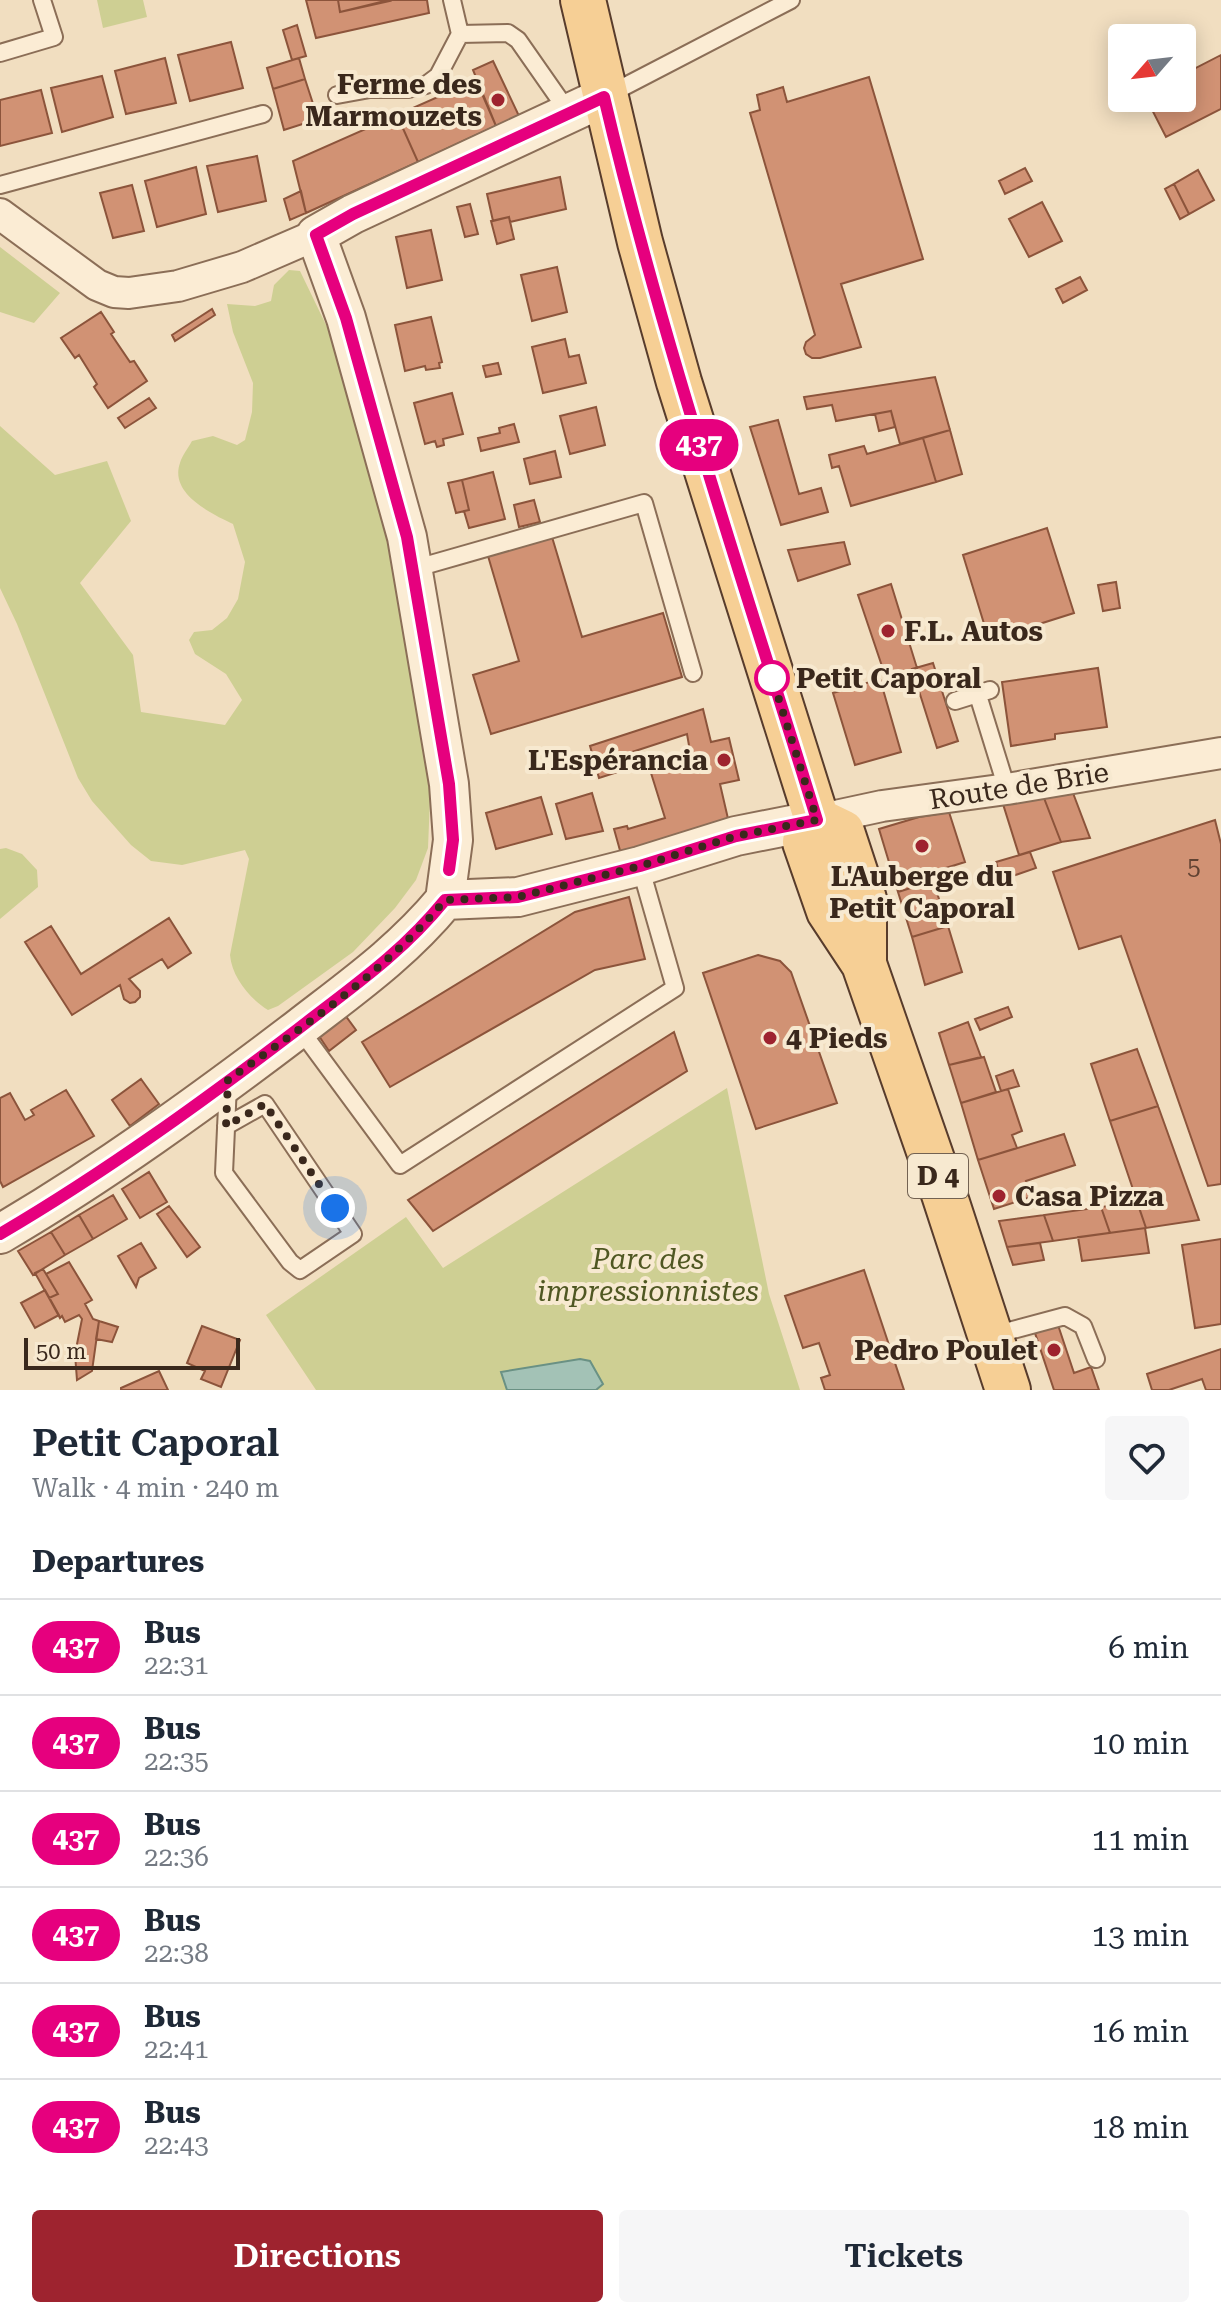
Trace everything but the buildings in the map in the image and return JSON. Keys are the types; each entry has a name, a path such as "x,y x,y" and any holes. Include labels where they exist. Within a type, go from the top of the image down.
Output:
{"main road":[{"name":"D 4","path":"583,0 587,106 640,242 679,382 817,820 805,842 829,911 864,964 1008,1390"}],"street":[{"path":"0,214 97,285 114,292 178,286 222,274 316,235 353,214 587,106"},
{"path":"0,1234 104,1170 299,1028 390,959 422,929 445,900 453,840 449,784 407,537 346,318 316,235"},
{"name":"Route de Brie","path":"817,820 882,806 1007,789 1221,753"},
{"path":"445,900 518,897 640,866 736,836 817,820"}],"lane":[{"path":"0,53 54,37 42,0"},
{"path":"337,95 370,89 408,89 426,85 438,76 460,34 452,0"},
{"path":"460,34 508,33 587,106 791,0"},
{"path":"0,185 263,114"},
{"path":"413,569 644,503 693,673"},
{"path":"955,701 983,691 1007,789"},
{"path":"299,1028 400,1165 675,988 640,866"},
{"path":"226,1126 265,1104 353,1234 300,1270 290,1262 224,1173 226,1126 228,1080"},
{"path":"991,1336 1065,1316 1083,1326 1096,1359"}],"green space":[{"path":"97,0 143,0 147,17 103,28"},
{"path":"0,247 60,293 34,323 0,312"},
{"path":"289,270 300,271 329,331 387,527 431,773 428,848 416,880 395,908 353,952 268,1010 243,986 231,963 249,859 245,850 182,865 151,861 131,845 92,801 78,778 0,588 0,426 55,475 107,461 131,521 80,583 133,655 141,712 225,725 242,700 226,674 195,654 189,640 194,632 212,630 227,618 238,599 245,562 233,524 194,501 186,493 178,474 181,460 192,441 213,436 237,445 245,440 252,412 253,383 233,332 227,304 255,306 271,301 274,285"},
{"path":"0,849 22,854 37,870 38,887 0,919"},
{"name":"Parc des impressionnistes","path":"727,1088 769,1294 800,1390 316,1390 266,1315 406,1217 443,1268"}],"shaded area":[{"path":"580,1359 590,1361 603,1384 596,1390 507,1390 501,1372"}],"bus line":[{"name":"437","path":"0,1234 104,1170 267,1052 390,959 422,929 445,900 518,897 640,866 736,836 817,820 679,382 604,97 353,214 316,235 346,318 407,537 449,784 453,840 449,870"}],"place":[{"name":"Ferme des Marmouzets","path":"498,100"},
{"name":"F.L. Autos","path":"888,631"},
{"name":"Petit Caporal","path":"772,678"},
{"name":"L'Espérancia","path":"724,760"},
{"name":"L'Auberge du Petit Caporal","path":"922,846"},
{"name":"4 Pieds","path":"770,1038"},
{"name":"Casa Pizza","path":"999,1196"},
{"name":"Pedro Poulet","path":"1054,1350"}],"route":[{"path":"335,1208 265,1104 226,1126 228,1080 390,959 422,929 445,900 518,897 640,866 736,836 817,820 770,671 772,678"}]}
